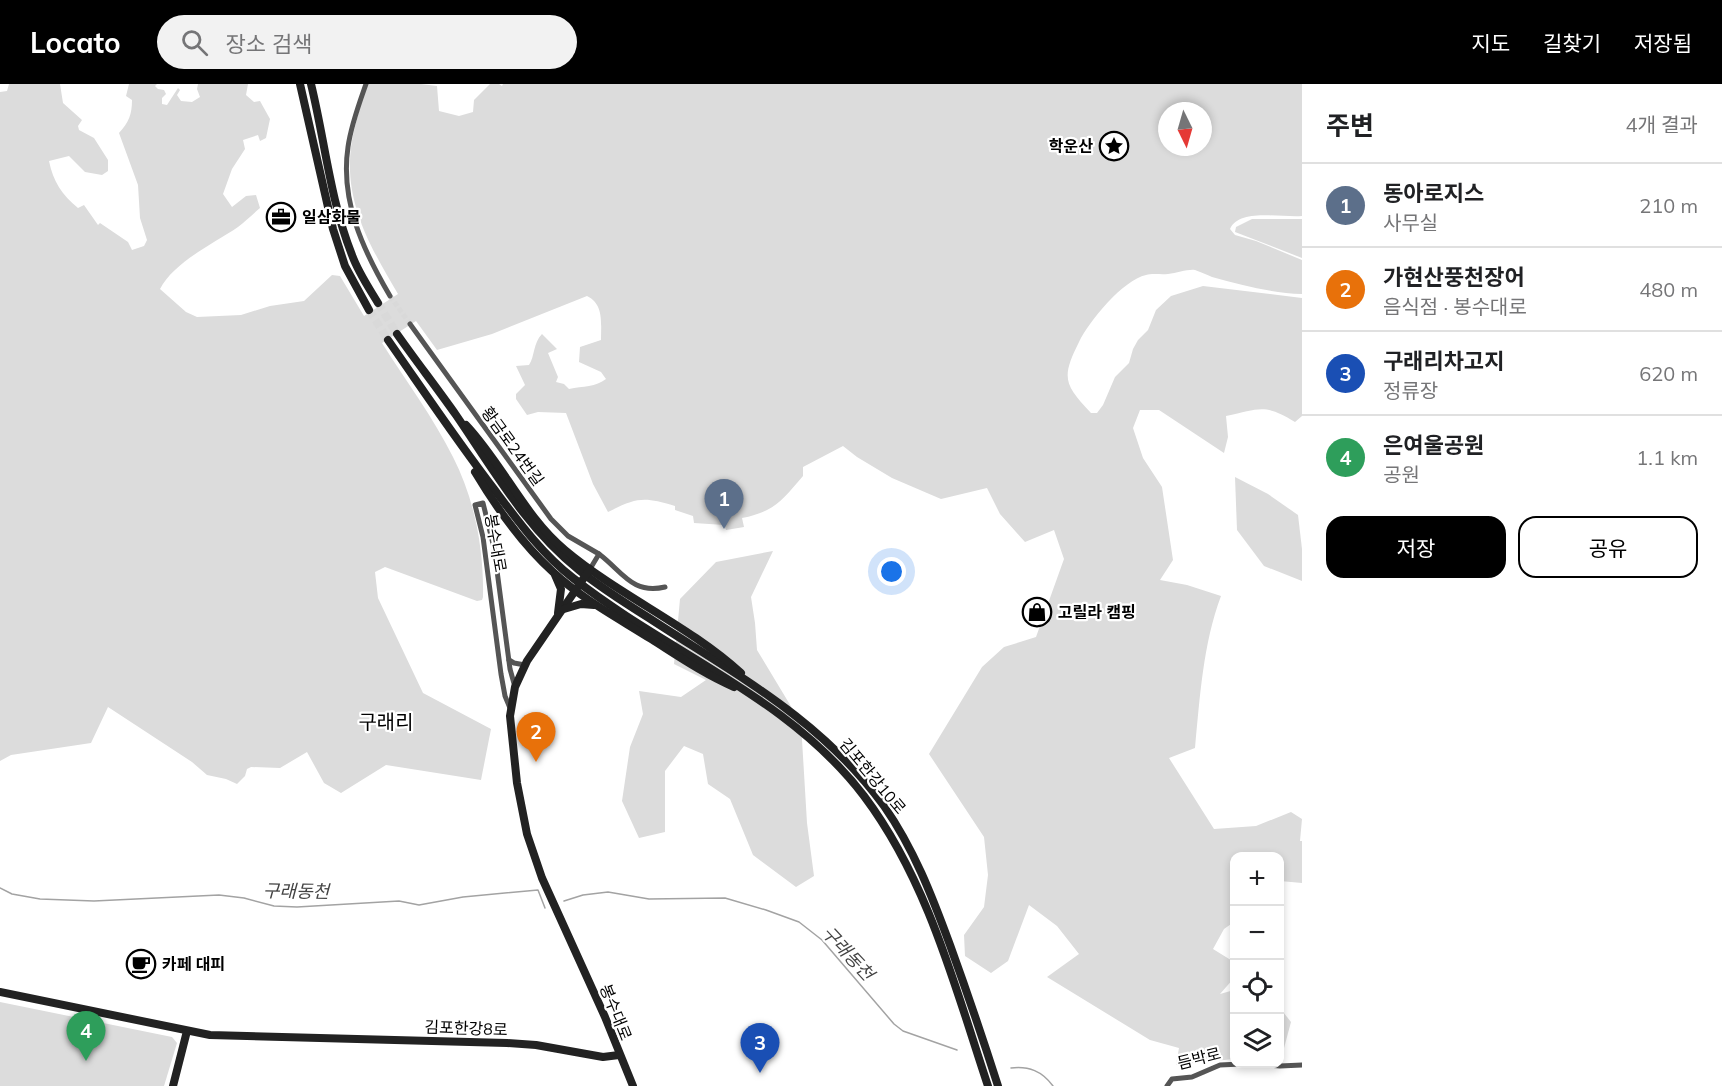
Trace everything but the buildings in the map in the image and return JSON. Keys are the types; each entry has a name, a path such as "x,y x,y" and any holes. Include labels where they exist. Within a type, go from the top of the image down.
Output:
{"street":[{"path":"300,84 333,229 345,266 369,310"},
{"path":"311,84 345,238 363,279 378,303"},
{"path":"366,84 348,144 348,187 352,214 362,244 390,296"},
{"name":"황금로24번길","path":"410,324 551,519 568,536 599,554 620,574 636,585 648,589 665,587"},
{"name":"봉수대로","path":"398,334 495,474 540,534 597,585"},
{"name":"봉수대로","path":"388,340 456,440 519,523 541,550 593,593"},
{"path":"456,416 479,440 538,521 563,549 729,661 758,688"},
{"path":"456,440 481,483 517,532 553,572 576,590 687,661 721,681 752,694"},
{"name":"봉수대로","path":"515,687 508,660 492,540 483,503 479,503 476,505 483,537 501,674 510,708 517,783 527,834 542,878 605,1017 633,1086"},
{"path":"590,569 599,554"},
{"name":"봉수대로","path":"510,708 515,687 525,665 590,569"},
{"path":"553,572 561,589 557,618"},
{"name":"김포한강10로","path":"597,585 790,710 839,754 883,806 904,837 930,892 997,1086"},
{"name":"김포한강10로","path":"593,593 752,694 832,760 862,794 890,833 911,871 929,915 988,1086"},
{"path":"564,609 582,604 599,605"},
{"path":"508,660 525,665"},
{"path":"501,674 515,687"},
{"name":"김포한강8로","path":"0,992 210,1035 507,1043 536,1045 603,1057 619,1055"},
{"path":"173,1086 187,1031"},
{"name":"듬박로","path":"1167,1086 1172,1079 1192,1077 1220,1065 1230,1065"},
{"path":"1284,1066 1302,1065"}],"shaded area":[{"path":"9,84 60,84 63,103 82,120 78,126 79,130 94,138 108,160 108,171 102,175 85,172 69,156 49,161 53,175 63,193 72,203 78,208 84,205 98,225 100,223 128,242 132,250 144,246 147,240 140,218 138,185 119,133 131,114 132,100 126,96 129,84 157,84 155,86 164,90 166,94 162,98 162,104 167,105 178,88 180,90 177,95 181,101 192,102 200,97 198,84 248,84 246,95 254,102 260,101 270,119 266,138 260,141 258,135 243,140 245,149 232,169 223,194 232,207 246,196 256,195 260,208 238,227 184,262 166,279 160,289 186,312 197,317 241,315 270,306 304,301 332,275 340,276 364,316 398,294 369,242 352,187 351,147 367,84 437,86 439,111 459,116 473,112 474,100 490,84 502,86 503,84 1302,84 1302,216 1252,216 1235,222 1230,229 1235,235 1302,260 1302,294 1245,286 1195,270 1151,274 1137,278 1117,293 1090,323 1073,354 1068,373 1068,380 1075,395 1091,413 1097,413 1115,377 1129,363 1138,340 1148,330 1156,310 1171,296 1203,286 1302,298 1302,416 1295,422 1276,412 1262,409 1226,416 1228,437 1224,453 1159,410 1140,410 1133,428 1143,458 1162,487 1173,560 1160,580 1187,585 1221,596 1206,652 1195,748 1169,758 1214,829 1256,826 1291,812 1302,819 1300,841 1302,841 1302,883 1284,881 1284,852 1230,852 1230,925 1224,929 1213,949 1230,960 1230,983 1220,994 1230,991 1230,1059 1176,1065 1179,1048 1150,1040 1047,977 1079,954 1057,926 1029,905 1008,961 991,973 965,956 964,935 984,907 988,875 984,837 929,754 982,667 1004,647 1036,637 1064,559 1054,530 1025,542 1000,514 987,488 941,499 892,478 843,446 803,467 803,476 783,498 763,512 742,518 744,527 726,530 724,525 694,523 693,516 675,510 675,506 648,500 627,503 608,512 593,484 566,413 538,412 527,415 516,399 516,394 525,385 516,366 529,365 537,341 542,334 557,349 548,353 558,377 556,382 564,384 569,389 594,385 606,379 601,372 579,362 580,347 601,340 599,309 587,296 492,334 437,350 416,321 382,343 437,428 461,473 477,526 482,561 483,597 482,600 477,601 385,567 375,572 378,598 423,693 491,729 481,780 386,765 341,793 324,783 307,752 280,768 251,767 247,769 245,776 237,784 207,775 192,762 108,707 91,743 11,755 0,761 0,92 7,91"},
{"path":"1252,219 1302,219 1302,258 1235,232 1236,227"},
{"path":"1235,477 1268,494 1298,515 1302,549 1302,581 1264,566 1237,530"},
{"path":"773,551 751,597 757,650 801,723 807,823 814,876 796,887 753,855 730,799 708,784 703,754 684,746 665,771 665,832 639,838 622,801 630,747 643,714 639,691 681,697 706,680 674,664 680,599 716,562"},
{"path":"0,1002 172,1037 177,1043 164,1086 0,1086"},
{"path":"1284,1013 1291,1022 1284,1048"}],"waterway":[{"name":"구래동천","path":"0,888 12,894 40,899 94,901 219,895 244,898 274,906 297,907 399,901 419,905 463,897 538,890 545,908"},
{"name":"구래동천","path":"564,901 583,895 608,892 649,899 725,898 799,922 822,940 894,1024 903,1031 957,1050"},
{"name":"구래동천","path":"1011,1068 1035,1071 1053,1086"}],"tunnel":[{"path":"390,296 410,324"},
{"path":"378,303 397,334"},
{"path":"369,310 388,340"}],"place":[{"name":"학운산","path":"1114,146"},
{"name":"일삼화물","path":"281,217"},
{"name":"동아로지스","path":"724,529"},
{"name":"고릴라 캠핑","path":"1037,612"},
{"name":"가현산풍천장어","path":"536,762"},
{"name":"카페 대피","path":"141,964"},
{"name":"은여울공원","path":"86,1061"},
{"name":"구래리차고지","path":"760,1073"}],"district":[{"name":"구래리","path":"386,721"}]}
